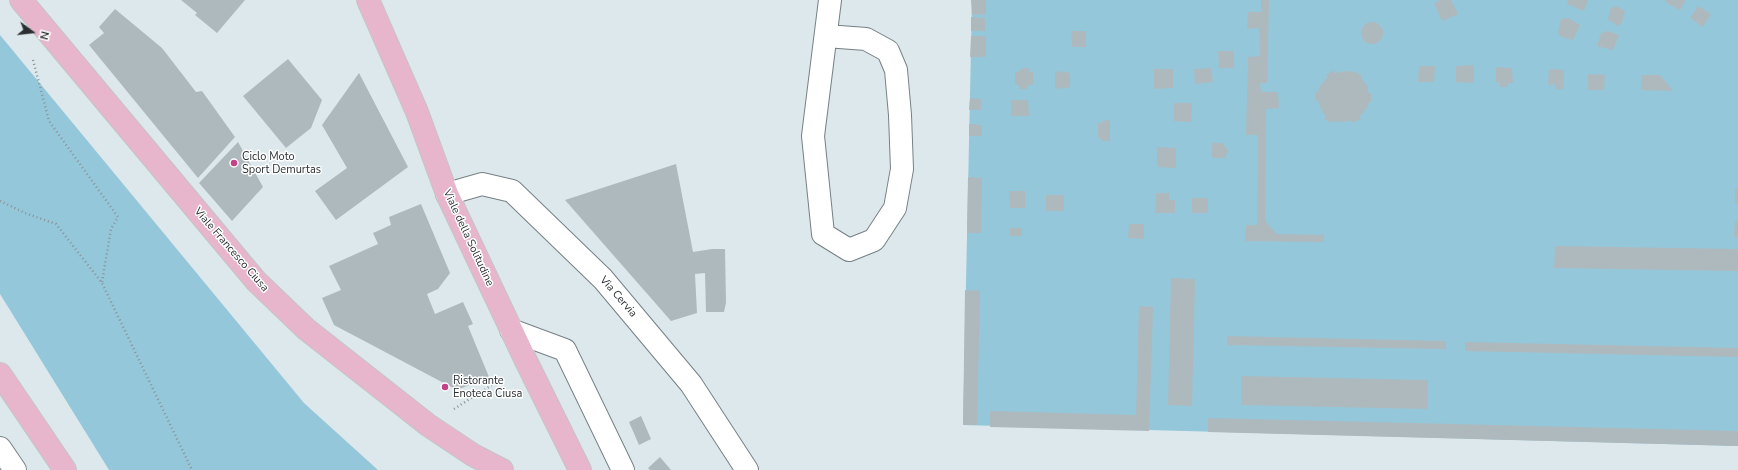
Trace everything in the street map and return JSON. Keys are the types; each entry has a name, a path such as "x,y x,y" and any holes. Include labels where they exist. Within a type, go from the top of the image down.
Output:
{"main road":[{"name":"Viale Francesco Ciusa","path":"21,0 256,281 306,329 428,425 473,455 502,470"},
{"name":"Viale della Solitudine","path":"368,0 417,112 447,194 511,330 580,470"},
{"path":"0,374 65,470"}],"street":[{"path":"826,36 866,39 888,51 896,70 900,115 902,169 895,208 874,240 849,250 823,234 812,136 830,0"},
{"name":"Via Cervia","path":"447,194 482,184 512,191 608,285 691,384 747,470"},
{"path":"511,330 565,350 623,470"},
{"path":"0,448 15,470"}],"path":[{"path":"32,55 49,121 118,217 111,229 102,282"},
{"path":"0,201 25,213 56,224 102,282 192,470"},
{"path":"428,425 527,363"}],"shaded area":[{"path":"972,0 1738,0 1738,446 963,425"},
{"path":"0,35 304,403 378,470 109,470 0,294"}],"building":[{"path":"181,0 245,0 217,33 195,15 197,13"},
{"path":"971,0 986,0 986,14 972,15"},
{"path":"1261,0 1269,0 1267,83 1260,83 1261,92 1278,92 1279,108 1266,109 1265,220 1277,234 1324,235 1324,242 1245,241 1246,225 1257,225 1258,135 1246,135 1248,57 1260,56 1259,28 1247,29 1248,12 1261,12"},
{"path":"1440,0 1451,0 1458,14 1442,21 1434,3"},
{"path":"1568,0 1588,0 1584,11 1567,4"},
{"path":"1666,0 1686,0 1680,10 1665,2"},
{"path":"1616,6 1625,11 1622,22 1619,26 1608,20 1610,9"},
{"path":"1698,6 1711,14 1703,27 1690,18"},
{"path":"115,9 162,48 196,92 202,91 235,137 198,178 89,45 104,33 99,27"},
{"path":"971,17 985,18 985,31 971,31"},
{"path":"1568,18 1580,25 1573,40 1561,37 1558,33 1561,19"},
{"path":"1372,22 1380,25 1383,33 1380,41 1372,44 1364,41 1361,33 1364,25"},
{"path":"1071,31 1086,31 1086,47 1072,47"},
{"path":"1608,31 1619,35 1613,50 1597,46 1601,33"},
{"path":"971,36 986,36 986,57 970,57"},
{"path":"1218,51 1234,51 1234,68 1219,68"},
{"path":"288,59 322,100 311,128 286,148 243,96"},
{"path":"1474,65 1474,83 1456,82 1456,66"},
{"path":"1419,66 1435,66 1434,82 1418,82"},
{"path":"1496,67 1512,68 1513,83 1508,83 1508,87 1500,87 1500,83 1496,82"},
{"path":"1029,68 1029,72 1033,72 1033,85 1028,85 1028,89 1019,89 1019,85 1015,85 1015,72 1020,72 1020,69"},
{"path":"1211,68 1213,82 1195,84 1194,69"},
{"path":"1154,69 1173,69 1173,88 1154,89"},
{"path":"1549,69 1564,70 1563,89 1556,89 1555,84 1548,85"},
{"path":"1334,70 1335,73 1354,71 1362,76 1361,78 1368,87 1368,93 1371,93 1371,102 1368,103 1367,108 1359,117 1361,119 1352,123 1351,121 1333,121 1332,123 1324,119 1326,117 1318,101 1315,100 1315,92 1318,92 1320,86 1328,77 1326,75"},
{"path":"1060,71 1070,73 1070,87 1059,89 1055,87 1055,73"},
{"path":"359,73 408,167 336,220 315,191 347,168 322,125"},
{"path":"1588,74 1605,75 1604,90 1588,90"},
{"path":"1642,75 1660,75 1673,91 1641,90"},
{"path":"970,98 981,99 981,110 969,110"},
{"path":"1011,100 1028,100 1029,116 1011,116"},
{"path":"1174,103 1192,103 1191,122 1174,121"},
{"path":"1110,120 1110,141 1101,141 1102,138 1098,138 1098,123"},
{"path":"969,124 982,125 982,136 969,136"},
{"name":"Ciclo Moto Sport Demurtas","path":"238,142 263,187 232,221 199,183"},
{"path":"1212,143 1222,143 1228,150 1225,158 1212,158"},
{"path":"1157,147 1176,148 1176,168 1157,167"},
{"path":"676,164 693,252 712,249 725,249 726,303 724,312 706,312 705,273 695,274 697,313 671,321 565,200"},
{"path":"968,177 982,178 981,233 967,233"},
{"path":"1735,188 1738,188 1738,204 1735,204"},
{"path":"1009,191 1025,191 1025,208 1010,208"},
{"path":"1156,193 1169,193 1169,200 1175,200 1175,213 1155,213"},
{"path":"1046,195 1064,195 1064,211 1046,211"},
{"path":"1192,198 1208,198 1208,213 1192,213"},
{"path":"421,204 450,273 438,289 427,294 435,314 463,302 473,324 468,326 489,377 457,390 334,325 322,298 341,290 329,266 378,244 373,233 391,225 389,217"},
{"path":"1735,221 1738,221 1738,237 1734,237"},
{"path":"1129,224 1144,224 1144,239 1128,238"},
{"path":"1010,228 1022,228 1022,236 1010,236"},
{"path":"1555,246 1738,249 1738,271 1554,268"},
{"path":"1171,278 1195,279 1192,406 1168,405"},
{"path":"965,290 980,291 977,425 963,425"},
{"path":"1139,306 1153,307 1149,431 990,427 990,411 1136,415"},
{"path":"1227,336 1446,341 1446,349 1227,345"},
{"path":"1465,342 1738,348 1738,357 1465,351"},
{"path":"1241,376 1428,380 1427,409 1241,405"},
{"path":"641,416 651,439 639,445 629,422"},
{"path":"1208,418 1738,431 1738,446 1208,432"},
{"path":"660,457 671,470 650,470 648,468"}],"place":[{"name":"Ciclo Moto Sport Demurtas","path":"234,163"},
{"name":"Ristorante Enoteca Ciusa","path":"445,387"}]}
